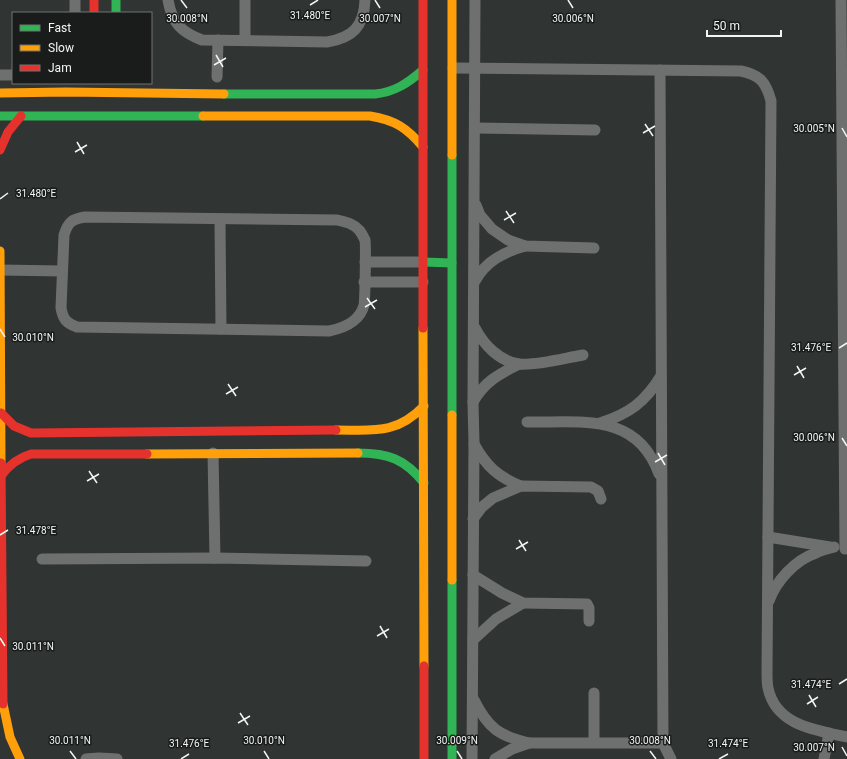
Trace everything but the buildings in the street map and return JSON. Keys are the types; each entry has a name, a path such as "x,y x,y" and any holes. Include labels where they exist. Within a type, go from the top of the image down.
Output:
{"street":[{"path":"75,0 75,12"},
{"path":"94,0 94,12"},
{"path":"116,0 116,12"},
{"path":"168,0 170,12 178,25 189,34 202,40 327,42 341,40 354,32 362,20 365,0"},
{"path":"245,0 245,40"},
{"path":"422,0 424,759"},
{"path":"452,0 452,759"},
{"path":"472,759 474,444 472,403 474,326 476,0"},
{"path":"768,537 846,549 845,168 841,0"},
{"path":"217,77 218,40"},
{"path":"452,68 741,71 752,74 762,80 768,90 770,108 767,606 768,688 774,703 784,716 797,725 847,737"},
{"path":"0,93 66,92 366,95 382,94 398,90 423,70"},
{"path":"660,70 663,744 671,759"},
{"path":"0,75 12,75"},
{"path":"66,92 77,84"},
{"path":"129,84 138,93"},
{"path":"0,116 370,116 385,118 400,124 413,134 423,147"},
{"path":"0,150 12,124 21,116"},
{"path":"475,128 595,130"},
{"path":"475,203 480,215 492,229 508,240 525,246 594,248"},
{"path":"85,217 337,220 349,222 359,230 365,241 365,262 364,305 359,315 351,323 341,329 329,331 77,327 68,324 62,317 61,308 64,235 67,226 75,219 85,217"},
{"path":"220,218 221,329"},
{"path":"474,281 480,271 493,259 508,251 525,246"},
{"path":"0,251 2,697 6,725 15,751 20,759"},
{"path":"365,262 452,263"},
{"path":"0,270 62,270"},
{"path":"364,282 423,282"},
{"path":"474,326 481,340 492,351 504,359 519,364"},
{"path":"472,403 480,390 491,380 502,372 519,364 542,362 583,355"},
{"path":"600,423 616,418 636,406 653,389 662,375"},
{"path":"1,413 6,421 13,427 31,433 376,430 390,429 403,424 424,406"},
{"path":"527,422 600,423 617,428 628,434 646,449 656,464 662,480"},
{"path":"474,444 482,458 493,470 507,480 521,486 591,487 598,491 601,499"},
{"path":"213,453 215,558"},
{"path":"2,476 6,468 14,461 22,456 31,454 375,453 390,455 403,462 415,471 424,482"},
{"path":"473,519 482,507 494,498 521,486"},
{"path":"767,606 770,596 782,579 796,564 814,553 834,547"},
{"path":"42,559 215,558 366,561"},
{"path":"473,575 502,593 523,603 587,604 589,608 589,621"},
{"path":"473,640 496,619 523,603"},
{"path":"594,693 594,742"},
{"path":"472,698 482,715 494,729 511,738 529,743"},
{"path":"824,759 829,733"},
{"path":"495,759 512,748 529,743 594,742 663,744"},
{"path":"86,759 117,759"}],"traffic: fast":[{"path":"116,0 116,12"},
{"path":"224,94 375,94 395,89 412,79 423,70"},
{"path":"0,116 203,116"},
{"path":"452,155 452,415"},
{"path":"423,262 452,263"},
{"path":"358,453 378,454 395,459 410,468 424,483"},
{"path":"452,580 452,759"}],"traffic: slow":[{"path":"452,0 452,155"},
{"path":"0,93 66,92 224,94"},
{"path":"203,116 370,116 387,120 400,126 423,147"},
{"path":"0,251 1,463"},
{"path":"423,328 424,666"},
{"path":"336,430 383,429 404,422 424,406"},
{"path":"452,415 452,580"},
{"path":"147,454 358,453"},
{"path":"3,704 10,737 20,759"}],"traffic: jam":[{"path":"94,0 94,12"},
{"path":"423,0 423,328"},
{"path":"0,150 8,132 21,116"},
{"path":"1,413 14,426 31,433 336,430"},
{"path":"1,476 14,462 31,454 147,454"},
{"path":"1,463 3,704"},
{"path":"424,666 424,759"}]}
